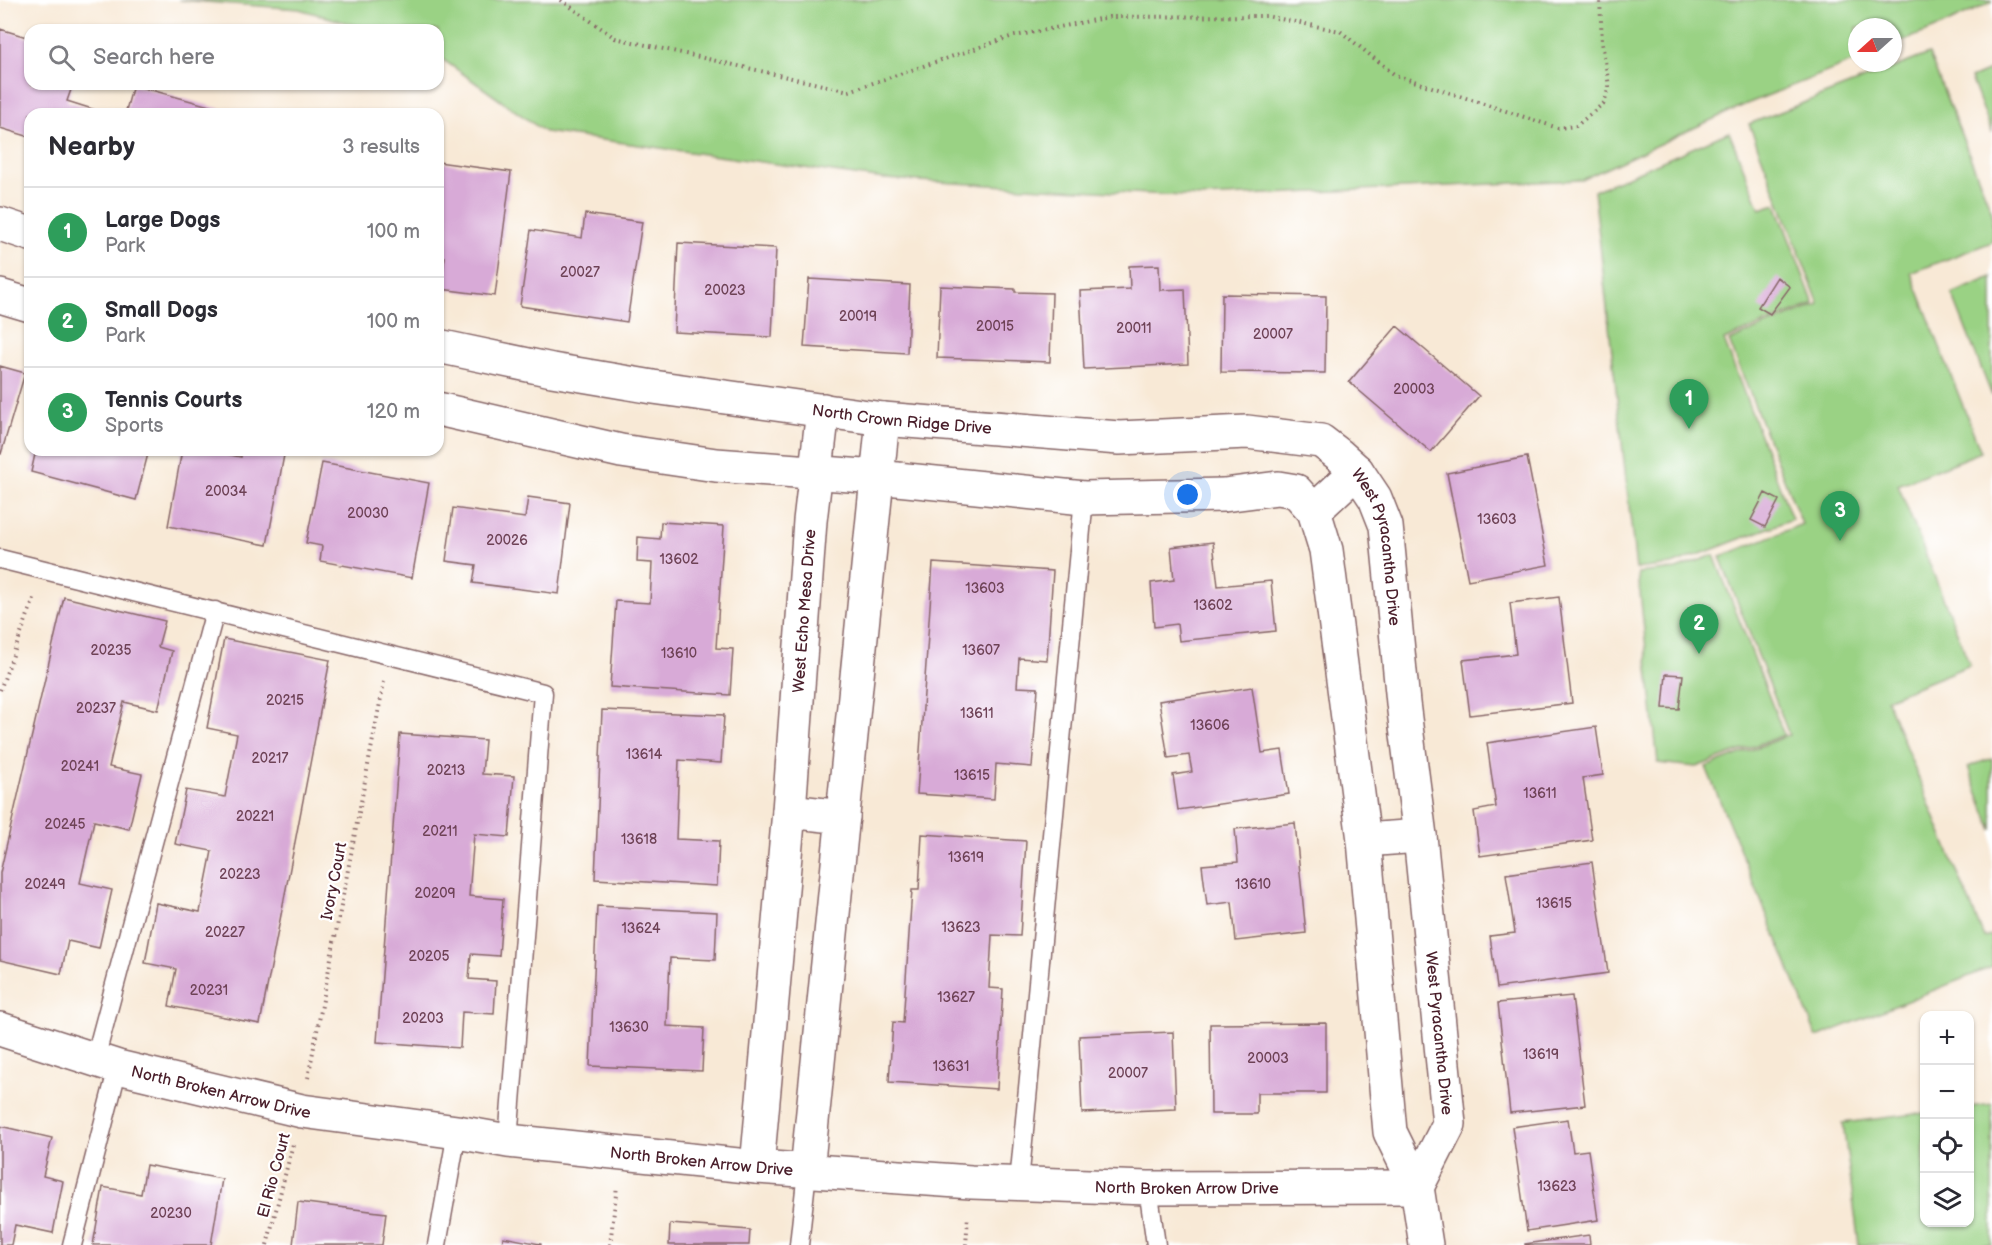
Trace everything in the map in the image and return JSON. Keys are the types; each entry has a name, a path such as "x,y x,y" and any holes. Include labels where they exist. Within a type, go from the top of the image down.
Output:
{"street":[{"path":"0,224 24,232"},
{"path":"0,296 24,303"},
{"name":"North Crown Ridge Drive","path":"444,347 552,370 653,387 883,419 1119,438 1247,432 1293,436 1322,441 1357,471"},
{"path":"444,410 621,451 716,465 878,477 1084,498 1224,495 1278,488 1296,491 1314,511 1326,550 1364,840 1390,1132 1417,1187 1426,1245"},
{"name":"West Echo Mesa Drive","path":"757,1167 789,811 815,472 823,410"},
{"path":"807,1171 883,419"},
{"name":"West Pyracantha Drive","path":"1314,511 1357,471 1374,498 1386,526 1449,1124 1417,1187"},
{"path":"789,811 843,818"},
{"path":"1364,840 1420,836"},
{"name":"North Broken Arrow Drive","path":"0,1029 106,1063 302,1112 457,1131 508,1141 757,1167 1019,1183 1148,1188 1417,1187"}],"lane":[{"path":"1019,1183 1084,498"},
{"path":"0,559 543,693 508,1141"},
{"path":"72,1245 106,1063 215,611"},
{"path":"437,1245 457,1131"},
{"path":"799,1245 807,1171"},
{"path":"1148,1188 1156,1245"}],"path":[{"path":"561,0 615,38 849,91 1010,37 1109,17 1266,16 1340,30 1395,75 1558,128 1575,126 1604,104 1609,86 1602,42 1600,0"},
{"path":"0,690 44,571"},
{"name":"Ivory Court","path":"302,1112 389,656"},
{"name":"El Rio Court","path":"267,1245 302,1112"},
{"path":"610,1245 621,1153"}],"green space":[{"path":"179,0 1992,0 1941,26 1902,41 1902,18 1848,18 1848,64 1744,105 1581,180 1202,197 884,179 545,132 444,60 444,24 351,24 299,9"},
{"path":"1929,54 1992,212 1992,242 1911,273 1981,452 1898,485 1970,665 1886,699 1984,937 1992,935 1992,967 1817,1037 1706,767 1789,735 1720,557 1802,524 1729,341 1819,304 1749,124 1883,72 1902,72 1902,64"},
{"path":"1992,69 1992,133 1971,78"},
{"path":"1729,132 1760,209 1776,204 1814,304 1724,340 1792,519 1672,565 1636,569 1594,191"},
{"path":"1992,277 1992,396 1952,294"},
{"path":"1714,555 1784,735 1696,767 1658,763 1638,573 1676,569"},
{"path":"1992,758 1992,830 1968,767"},
{"path":"1992,1104 1992,1245 1859,1245 1843,1123 1920,1113 1920,1227 1974,1227 1974,1106"}],"building":[{"path":"0,29 24,36 24,90 71,90 67,101 89,108 24,108 24,135 0,128"},
{"path":"132,90 151,90 217,108 127,108"},
{"path":"444,163 511,172 495,296 444,289"},
{"path":"585,214 642,222 627,322 520,306 531,230 582,238"},
{"path":"678,243 776,248 772,337 674,332"},
{"path":"1159,265 1160,290 1185,289 1188,364 1084,369 1080,291 1130,289 1129,266"},
{"path":"1777,277 1790,287 1770,314 1758,307"},
{"path":"809,279 910,285 907,353 804,347"},
{"path":"940,286 1052,293 1050,362 937,358"},
{"path":"1222,294 1326,296 1325,373 1221,372"},
{"path":"1397,326 1479,396 1431,452 1349,382"},
{"path":"0,366 24,373 24,376 0,454"},
{"path":"35,456 147,456 136,500 31,472"},
{"path":"181,456 284,456 267,545 168,526"},
{"path":"1527,457 1548,565 1468,580 1447,473"},
{"path":"322,463 429,483 412,578 320,561 322,546 306,543"},
{"path":"1765,493 1779,500 1765,527 1751,520"},
{"path":"528,497 570,503 559,594 473,583 476,565 446,561 453,508 525,518"},
{"path":"661,522 724,526 716,648 733,649 730,695 610,687 616,601 650,603 652,563 637,562 638,537 660,539"},
{"path":"1213,542 1218,586 1271,581 1276,631 1179,641 1177,624 1154,627 1151,583 1174,580 1171,547"},
{"path":"933,563 1053,571 1047,660 1019,658 1017,687 1038,688 1032,767 996,764 994,799 917,794"},
{"path":"64,597 165,621 158,647 172,651 158,710 124,702 109,767 142,774 129,829 94,821 80,883 112,890 99,948 68,941 61,974 0,960 0,873"},
{"path":"1559,597 1572,703 1470,715 1463,660 1516,654 1510,603"},
{"path":"224,639 330,660 260,1024 169,1006 176,969 145,963 156,903 200,912 212,851 175,844 186,790 225,797 237,734 207,728"},
{"path":"1666,674 1683,675 1679,709 1663,708"},
{"path":"1252,687 1262,753 1282,750 1289,794 1178,810 1173,775 1192,772 1189,755 1168,758 1159,701"},
{"path":"602,710 724,715 721,763 679,760 676,839 719,841 717,886 595,879"},
{"path":"1596,727 1603,775 1583,778 1592,840 1480,856 1474,811 1496,807 1487,743"},
{"path":"400,734 485,740 482,774 514,776 509,837 474,834 469,896 503,899 499,956 471,954 469,979 496,981 494,1014 462,1012 460,1048 377,1042"},
{"path":"1295,823 1306,933 1236,941 1232,902 1207,905 1202,865 1238,862 1235,829"},
{"path":"922,834 1026,841 1020,936 992,935 989,988 1003,989 997,1089 889,1082 893,1022 903,1023 912,890 919,890"},
{"path":"1592,862 1608,973 1497,988 1490,936 1515,933 1506,874"},
{"path":"597,906 717,912 715,960 670,958 667,1026 704,1028 702,1071 590,1066"},
{"path":"1572,996 1585,1105 1510,1113 1498,1003"},
{"path":"1326,1023 1326,1093 1257,1093 1257,1114 1211,1114 1210,1024"},
{"path":"1173,1032 1176,1109 1082,1113 1079,1036"},
{"path":"1568,1119 1573,1152 1588,1150 1598,1220 1527,1231 1512,1127"},
{"path":"0,1126 52,1138 43,1176 63,1181 53,1233 15,1225 11,1245 0,1245"},
{"path":"146,1165 222,1179 211,1245 93,1245 103,1187 141,1194"},
{"path":"298,1202 386,1213 382,1245 293,1245"},
{"path":"670,1224 750,1230 749,1245 669,1245"},
{"path":"1589,1235 1590,1245 1525,1245 1525,1244"},
{"path":"503,1237 541,1244 541,1245 502,1245"}],"place":[{"name":"Large Dogs","path":"1689,429"},
{"name":"Tennis Courts","path":"1840,541"},
{"name":"Small Dogs","path":"1699,654"}]}
